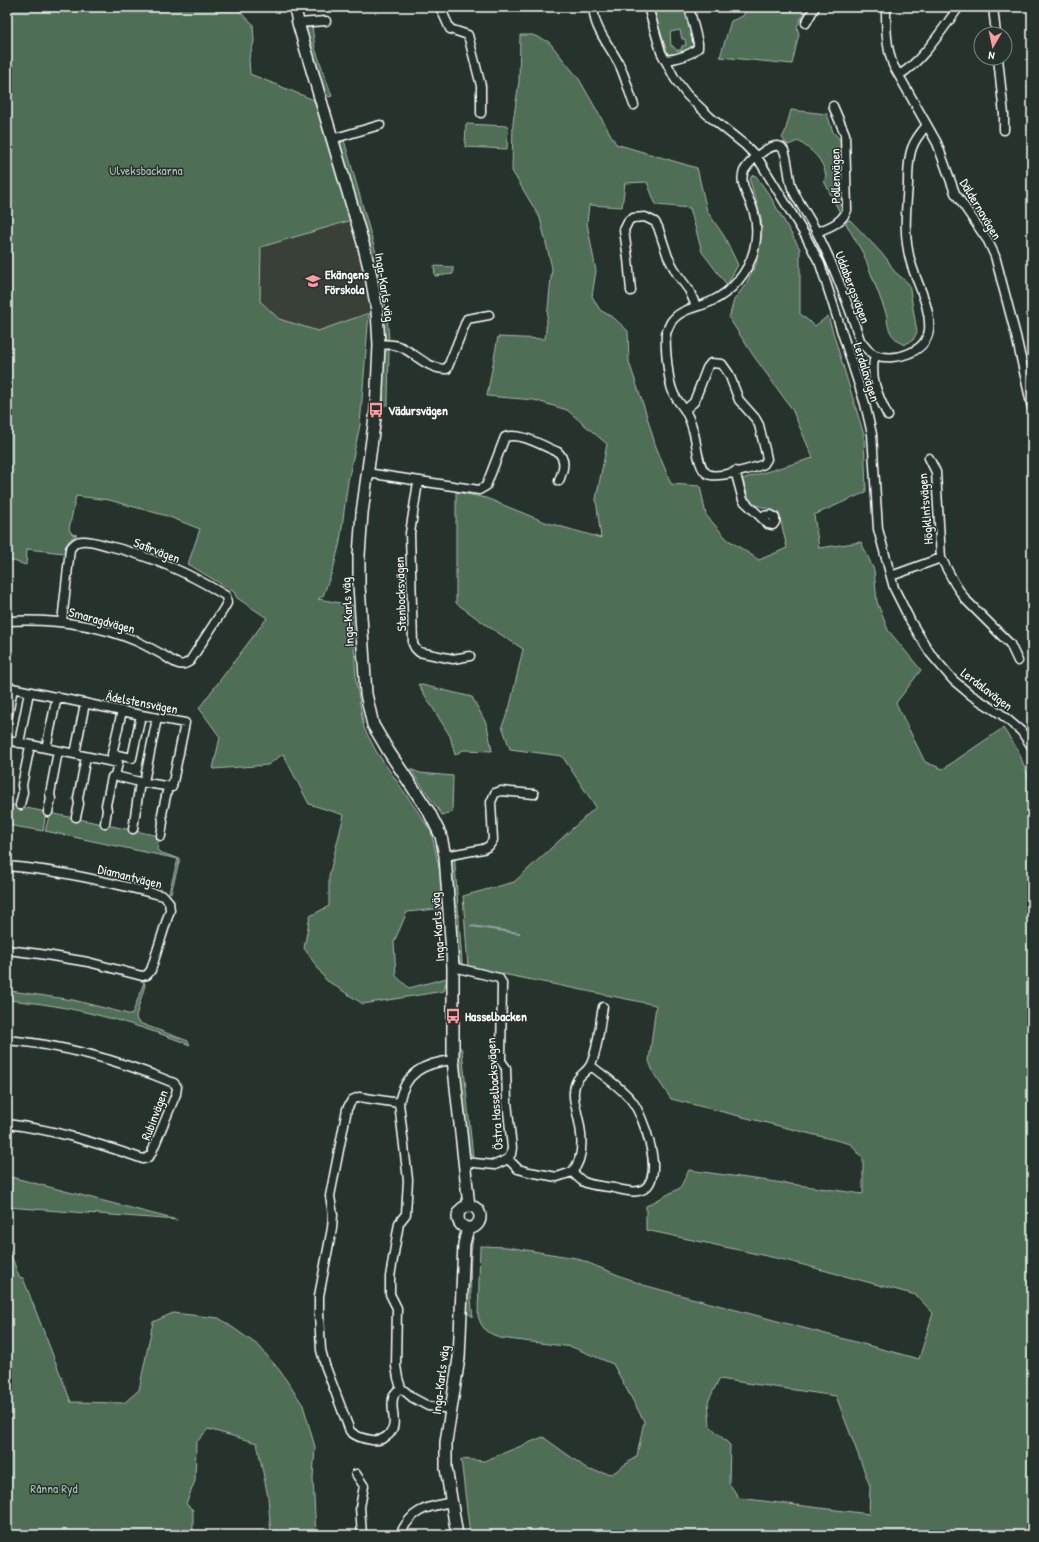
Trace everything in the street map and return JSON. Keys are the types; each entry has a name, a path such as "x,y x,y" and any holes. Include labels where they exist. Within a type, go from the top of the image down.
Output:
{"street":[{"name":"Inga-Karls väg","path":"295,7 298,23 361,235 371,276 377,311 379,345 376,410 362,513 359,555 359,585 369,712 373,725 381,740 429,812 441,836 445,856 453,967 453,1060 469,1206 477,1210 480,1215 479,1222 475,1226 468,1228 464,1244 459,1358 446,1442 446,1468 457,1535"},
{"path":"440,7 450,29 468,35 481,86 482,113"},
{"path":"594,7 593,11 596,22 601,34 620,66 634,105"},
{"name":"Lerdalavägen","path":"648,7 661,52 675,79 687,95 710,117 758,157 813,249 820,264 865,404 872,434 875,461 875,492 878,529 894,588 910,622 930,654 953,680 971,695 1001,714 1021,731 1032,747"},
{"path":"664,60 687,55 694,52 698,48 689,7"},
{"path":"806,23 815,7"},
{"name":"Däldernavägen","path":"886,7 888,54 937,144 955,193 988,241 995,256 1016,336 1032,408"},
{"path":"899,75 908,70 918,61 959,7"},
{"path":"992,7 995,26"},
{"path":"298,23 326,21"},
{"path":"999,66 1004,115 1004,130"},
{"name":"Pollenvägen","path":"817,232 840,221 845,216 847,210 845,134 833,106"},
{"path":"332,139 380,125"},
{"path":"888,416 872,373 875,354 887,357 898,357 909,354 918,348 929,332 927,311 911,262 905,235 909,158 915,140 927,125"},
{"name":"Uddabergsvägen","path":"758,157 769,147 775,145 781,147 786,152 788,171 792,187 832,262 860,340 865,347 875,354"},
{"path":"685,410 694,402 707,368 711,363 722,364 725,367 739,400 755,418 759,425 766,454 764,464 716,476 708,474 703,470 700,465 694,431 685,410 673,392 670,382 666,335 672,321 678,314 709,302 732,288 743,275 751,259 756,242 756,224 752,206 742,183 742,177 745,170 758,157"},
{"path":"631,291 624,230 629,220 636,217 644,217 655,222 658,227 668,257 677,274 689,290 696,306"},
{"path":"379,345 391,344 401,347 424,362 447,369 467,319 489,315"},
{"path":"367,473 475,490 483,489 490,479 504,437 512,435 558,452 564,461 564,469 559,481"},
{"name":"Högklintsvägen","path":"929,458 936,472 942,558 955,584 965,599 1010,644 1018,661"},
{"path":"735,471 743,500 761,516"},
{"name":"Stenbocksvägen","path":"418,482 410,534 413,644 419,652 453,659 470,656"},
{"name":"Safirvägen","path":"62,622 70,549 74,543 82,540 102,544 157,560 226,596 227,603 223,610 190,661 185,664"},
{"name":"Högklintsvägen","path":"891,576 942,558"},
{"name":"Smaragdvägen","path":"7,621 36,620 86,626 116,634 152,649 179,664 185,664"},
{"path":"7,720 10,687"},
{"name":"Ädelstensvägen","path":"10,687 141,716 185,723 172,787 168,787"},
{"path":"19,743 29,692"},
{"path":"46,748 57,697"},
{"path":"74,754 85,703"},
{"path":"119,759 112,754 122,711"},
{"path":"7,740 86,757 119,759 132,758 141,716"},
{"path":"132,829 157,718"},
{"path":"20,805 23,792 22,785 30,746"},
{"path":"48,812 58,751"},
{"path":"76,817 86,757"},
{"path":"105,823 107,810 106,805 112,777 115,776 119,759"},
{"path":"115,776 168,787 162,814 163,822 161,836"},
{"path":"445,856 483,849 489,846 493,840 491,802 495,793 501,791 534,794"},
{"name":"Diamantvägen","path":"7,866 53,871 109,882 164,896 170,902 170,910 151,970 147,975 142,976 81,961 7,950"},
{"name":"Östra Hasselbacksvägen","path":"453,967 499,978 502,983 501,1061 506,1068 506,1102 512,1148 508,1159"},
{"path":"464,1162 495,1165 508,1159 518,1169 557,1178 572,1172 580,1160 581,1151 578,1116 574,1096 575,1084 583,1073 591,1066 603,1007"},
{"name":"Rubinvägen","path":"7,1040 79,1052 122,1064 174,1083 177,1087 176,1094 152,1154 148,1158 143,1159 78,1137 40,1128 7,1124"},
{"path":"451,1409 428,1406 413,1398 401,1388 396,1366 397,1308 390,1294 390,1277 399,1223 406,1214 408,1197 408,1180 399,1103 401,1092 407,1080 420,1068 436,1062 453,1060"},
{"path":"572,1172 584,1182 629,1191 643,1189 649,1183 652,1175 650,1146 639,1111 620,1088 591,1066"},
{"path":"399,1103 359,1097 352,1100 347,1109 330,1196 333,1215 332,1228 320,1296 319,1314 321,1350 325,1365 350,1431 354,1435 373,1441 381,1440 389,1435 393,1427 394,1394 401,1388"},
{"path":"356,1474 364,1486 360,1507 362,1535"},
{"path":"400,1535 407,1521 416,1513 430,1506 452,1502"}],"shaded area":[{"name":"Ekängens Förskola","path":"352,220 364,261 369,313 318,331 279,319 260,301 261,247"}],"green space":[{"name":"Ulveksbackarna","path":"7,7 228,7 230,10 236,8 253,24 254,42 249,58 250,74 314,100 352,220 261,247 260,301 279,319 318,331 369,313 360,425 348,481 340,542 334,566 323,596 318,599 352,605 356,681 364,728 376,751 431,831 440,872 446,908 407,912 394,942 396,976 409,988 447,978 444,991 363,1004 326,980 304,948 310,916 329,906 329,876 344,815 309,804 283,754 268,765 213,769 220,737 199,708 267,618 237,598 234,592 188,564 200,529 167,516 109,500 76,496 69,529 72,534 77,535 71,538 68,542 64,553 27,549 26,565 7,559"},
{"path":"661,7 686,8 696,45 694,49 669,57 661,36 655,13","holes":["680,30 682,39 685,39 686,45 682,46 681,50 676,50 673,46 671,46 670,32"]},
{"path":"747,7 809,7 801,18 797,27 799,34 792,64 720,57 731,21 743,16"},
{"path":"312,26 315,48 332,96 329,97 317,78 305,31"},
{"path":"520,35 533,35 549,42 579,79 616,144 697,168 707,211 724,236 738,265 727,285 702,252 690,208 656,205 647,182 625,183 622,207 589,205 587,223 596,271 592,296 600,310 614,318 628,331 629,362 655,444 671,484 700,486 706,515 727,539 759,560 787,548 779,513 751,503 742,479 813,458 792,409 753,355 729,318 734,300 746,284 756,264 761,238 761,217 750,181 753,175 756,176 770,196 800,249 800,314 815,326 828,316 864,435 866,492 814,515 819,548 861,542 874,570 877,602 888,630 921,670 896,703 925,762 943,769 1003,728 1018,750 1032,787 1032,1535 470,1535 461,1459 484,1461 543,1437 589,1470 612,1474 637,1456 644,1421 613,1364 572,1347 500,1338 486,1331 478,1316 480,1246 507,1247 576,1258 643,1285 919,1359 933,1313 916,1295 785,1260 646,1230 646,1206 680,1188 689,1170 863,1194 863,1159 851,1144 671,1099 654,1074 649,1061 656,1005 468,967 463,896 514,882 596,807 562,756 510,749 502,726 510,706 523,649 456,603 456,492 486,498 545,522 601,538 596,499 607,444 567,410 534,400 487,396 498,337 545,339 552,268 540,218 512,171 513,123 519,81","holes":["719,1379 836,1396 870,1486 869,1514 739,1498 729,1483 730,1445 710,1426 708,1402"]},
{"path":"791,110 827,114 833,132 843,143 843,212 840,213 824,181 826,176 825,170 820,160 808,148 798,141 788,145 782,138"},
{"path":"466,124 508,126 507,149 465,147"},
{"path":"344,140 376,253 380,273 375,274 340,148 341,143"},
{"path":"850,220 887,259 894,271 909,284 917,332 913,340 904,345 893,336 889,329 887,316 864,255 845,222"},
{"path":"434,266 453,267 453,274 435,276"},
{"path":"381,277 389,340 383,337 376,278"},
{"path":"389,349 388,405 384,405 382,390 383,354"},
{"path":"418,684 472,697 487,725 492,751 463,750 455,755 450,736"},
{"path":"410,769 420,773 453,776 452,812 442,815"},
{"path":"7,804 46,812 43,831 7,825"},
{"path":"50,813 159,836 157,849 159,852 180,859 171,893 169,892 178,859 45,831"},
{"path":"455,859 462,963 457,956 451,868 452,861"},
{"path":"144,982 145,985 136,1016 137,1021 188,1041 190,1045 146,1029 77,1010 31,1002 7,1000 7,990 73,1000 132,1015"},
{"path":"457,1046 462,1050 473,1157 467,1149"},
{"path":"7,1176 177,1220 7,1207"},
{"path":"474,1234 471,1251 470,1275 473,1317 465,1311 467,1259 471,1240"},
{"name":"Rånna Ryd","path":"7,1243 19,1277 23,1278 71,1402 124,1403 139,1390 153,1322 173,1313 219,1318 259,1346 280,1371 303,1405 315,1447 313,1478 316,1535 271,1535 268,1497 257,1443 208,1429 196,1443 195,1481 186,1504 193,1510 193,1535 7,1535"}],"waterway":[{"path":"471,926 519,933"}],"place":[{"name":"Ekängens Förskola","path":"313,281"},
{"name":"Vädursvägen","path":"376,410"},
{"name":"Hasselbacken","path":"453,1016"}]}
